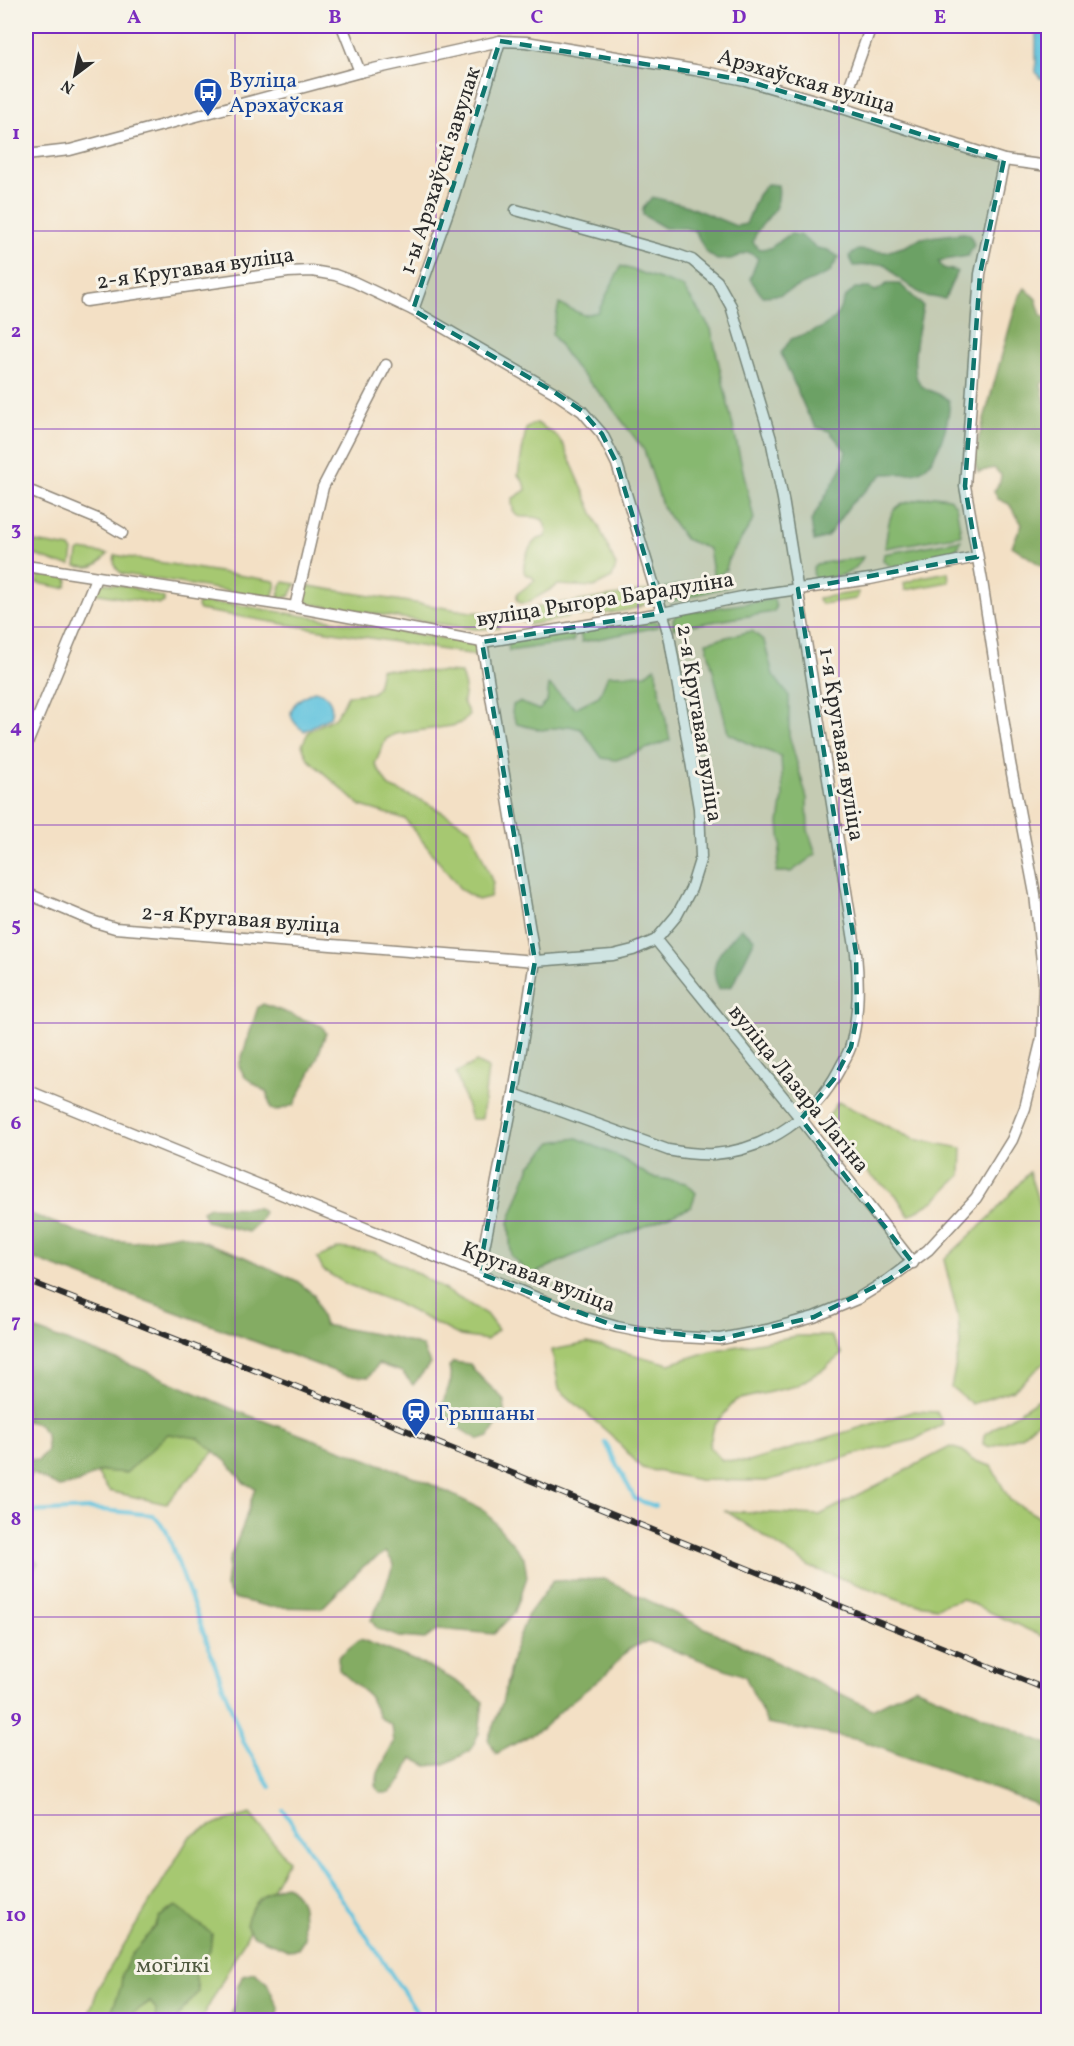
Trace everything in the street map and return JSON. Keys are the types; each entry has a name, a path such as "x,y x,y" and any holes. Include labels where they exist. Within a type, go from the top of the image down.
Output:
{"street":[{"path":"342,26 360,72"},
{"path":"842,108 871,26"},
{"name":"Арэхаўская вуліца","path":"26,155 70,150 360,72 500,41 526,42 694,70 762,84 1004,160 1048,166"},
{"name":"1-ы Арэхаўскі завулак","path":"413,310 454,195 500,41"},
{"name":"Кругавая вуліца","path":"26,1090 586,1318 617,1328 662,1336 720,1339 767,1330 814,1317 857,1299 913,1263 928,1250 976,1198 1012,1140 1025,1108 1042,1038 1044,981 1035,894 1010,764 965,486 980,274 1004,160"},
{"name":"1-я Кругавая вуліца","path":"514,1094 646,1143 692,1154 716,1154 750,1146 778,1134 801,1119 827,1089 850,1047 856,1016 858,978 856,953 798,589 771,439 731,306 717,281 692,260 516,210"},
{"name":"2-я Кругавая вуліца","path":"26,893 115,928 535,961 612,955 633,950 656,940 677,915 690,889 701,857 699,808 669,635 617,464 602,434 582,411 554,392 413,310 334,275 312,271 288,272 86,301"},
{"path":"295,607 323,488 386,365"},
{"path":"26,490 100,520 122,533"},
{"name":"вуліца Рыгора Барадуліна","path":"26,566 295,607 482,642 662,613 742,597 870,579 977,557"},
{"path":"26,747 96,578"},
{"path":"479,1273 514,1094 535,961 482,642"},
{"name":"вуліца Лазара Лагіна","path":"656,940 801,1119 913,1263"}],"highlighted area":[{"path":"500,41 745,80 1004,160 980,274 965,486 977,557 798,589 856,953 857,1016 851,1047 834,1079 801,1119 913,1263 888,1280 814,1317 720,1339 617,1327 479,1273 535,961 482,642 662,613 617,464 602,434 582,411 554,392 413,310"}],"green space":[{"path":"767,184 778,185 779,195 774,210 760,227 753,242 759,249 770,248 790,234 799,235 817,248 828,250 839,257 829,273 779,295 762,296 750,279 758,258 748,252 731,259 717,260 706,252 695,231 685,228 665,228 643,215 643,208 652,197 685,205 736,226 746,224 758,195"},
{"path":"970,234 974,245 968,256 938,261 943,268 957,271 945,299 924,296 898,278 885,264 854,266 849,256 858,250 886,252 906,246 921,238"},
{"path":"621,266 683,287 711,329 754,519 729,558 726,570 714,578 709,549 685,539 663,508 644,450 607,401 574,366 552,334 559,304 584,315 598,312"},
{"path":"887,284 900,284 923,306 915,369 921,385 949,401 945,430 936,452 924,468 913,473 883,474 850,505 827,537 814,541 811,521 841,469 846,451 829,431 816,427 807,413 781,353 791,339 821,328 836,317 845,298 855,288 869,288 876,291"},
{"path":"1025,288 1036,299 1041,315 1048,319 1048,379 1041,384 1045,402 1048,404 1048,570 1012,546 1022,524 1009,504 998,499 994,491 1000,482 1001,475 994,468 978,472 973,459 1013,315"},
{"path":"537,423 557,436 564,446 616,566 612,578 594,587 558,585 527,603 521,603 517,600 517,594 535,580 525,574 526,557 532,544 545,537 547,531 543,520 518,516 513,508 512,499 526,490 525,484 518,475 526,429"},
{"path":"934,496 949,498 956,505 961,535 885,548 889,522 896,508 909,502"},
{"path":"961,540 959,546 947,559 892,567 883,561 884,554"},
{"path":"35,542 70,548 73,551 71,565 57,563 30,553 31,544"},
{"path":"81,550 108,554 94,566 76,566 78,552"},
{"path":"115,555 274,581 276,584 272,598 123,574 115,566"},
{"path":"863,557 854,569 843,575 814,580 813,568 816,564"},
{"path":"948,572 949,582 905,590 904,583"},
{"path":"43,573 68,578 67,586 63,588 37,583 38,576"},
{"path":"728,578 729,586 678,600 666,599 664,588"},
{"path":"284,582 296,584 290,596 278,599 281,585"},
{"path":"105,583 130,587 164,598 164,602 160,604 93,593 99,585"},
{"path":"303,585 471,612 498,613 499,628 474,629 310,604 303,596"},
{"path":"651,590 651,598 646,603 636,608 611,613 580,616 576,614 573,602"},
{"path":"858,592 856,599 822,604 818,598"},
{"path":"774,599 776,608 773,612 673,628 673,619 677,614"},
{"path":"567,602 570,615 567,618 529,625 521,620 519,610"},
{"path":"198,603 231,604 472,643 478,647 481,656 199,610"},
{"path":"651,620 657,622 658,627 582,642 580,633 583,630"},
{"path":"752,631 764,641 773,675 789,696 789,735 807,798 808,830 816,854 791,872 776,872 781,845 779,823 783,796 781,756 728,733 706,642"},
{"path":"573,633 572,642 509,651 508,642"},
{"path":"655,667 670,740 616,760 602,758 581,729 569,726 541,730 517,724 512,713 513,705 519,702 539,710 547,702 549,685 575,708 599,696 608,675 646,674"},
{"path":"381,669 461,673 465,687 463,702 469,714 463,722 452,726 395,734 386,739 375,764 389,787 425,802 471,829 493,883 490,897 478,900 461,890 405,819 361,806 308,759 302,745 309,731 336,717 348,695 372,693 377,688"},
{"path":"741,928 755,939 732,986 719,989 715,979 715,963 723,949"},
{"path":"263,1004 322,1026 326,1033 315,1064 294,1105 276,1111 271,1109 267,1093 245,1077 239,1066 258,1007"},
{"path":"476,1062 488,1068 482,1119 471,1119 456,1073"},
{"path":"838,1102 913,1139 962,1148 961,1175 934,1201 909,1216 896,1195 871,1176 828,1129 827,1118"},
{"path":"577,1138 621,1158 651,1177 686,1183 696,1193 691,1207 531,1275 511,1256 509,1222 530,1166 552,1142"},
{"path":"1029,1172 1048,1226 1048,1360 1013,1390 972,1404 951,1387 960,1346 958,1316 944,1260 992,1215"},
{"path":"209,1207 258,1208 264,1212 259,1222 248,1232 206,1221 202,1211"},
{"path":"26,1212 96,1239 134,1242 181,1234 238,1254 297,1281 314,1295 324,1325 392,1337 422,1346 430,1364 413,1385 402,1372 378,1364 369,1377 347,1376 26,1256"},
{"path":"339,1248 374,1252 408,1268 486,1314 498,1330 487,1340 460,1336 394,1302 346,1284 323,1270 317,1258"},
{"path":"26,1326 141,1369 237,1411 420,1479 484,1510 524,1557 527,1577 515,1612 494,1634 439,1629 425,1639 399,1637 377,1629 371,1620 394,1564 386,1552 365,1565 322,1608 270,1607 233,1598 226,1587 229,1561 255,1488 244,1483 228,1463 198,1438 168,1434 126,1473 102,1471 75,1484 59,1487 32,1473 26,1485 26,1458 38,1461 47,1450 46,1434 39,1424 26,1421"},
{"path":"797,1336 831,1336 842,1354 824,1369 796,1386 736,1400 714,1426 709,1447 722,1460 748,1462 914,1411 937,1412 943,1424 914,1440 853,1455 767,1481 699,1480 642,1468 611,1435 559,1389 552,1350 588,1343 670,1364 710,1351"},
{"path":"453,1362 470,1364 505,1401 504,1412 489,1437 480,1440 468,1434 453,1423 441,1408 451,1380 449,1367"},
{"path":"1048,1393 1048,1412 1021,1436 990,1447 983,1444 984,1435"},
{"path":"94,1424 170,1425 217,1448 166,1504 109,1491 98,1475"},
{"path":"950,1447 963,1451 972,1460 991,1466 1010,1500 1039,1517 1048,1539 1048,1639 962,1599 937,1607 906,1602 810,1567 726,1511 820,1515"},
{"path":"26,1551 38,1563 26,1581"},
{"path":"604,1579 872,1709 915,1687 1048,1744 1048,1811 1033,1803 859,1740 767,1723 745,1676 648,1641 629,1649 605,1675 568,1704 542,1729 496,1754 488,1739 502,1703 514,1651 527,1616 553,1581"},
{"path":"360,1639 441,1673 456,1681 483,1702 479,1733 470,1751 445,1764 427,1766 412,1758 402,1780 389,1793 380,1793 376,1785 378,1773 394,1742 392,1726 379,1717 369,1696 339,1670 338,1657"},
{"name":"могілкі","path":"250,1814 288,1860 201,2020 87,2020 99,1986 190,1836 217,1823"},
{"path":"285,1885 301,1902 305,1938 298,1949 288,1950 254,1936 246,1925 255,1904 271,1890"},
{"path":"176,1906 212,1934 210,1950 195,1971 198,1992 175,2020 155,2020 156,2009 150,2002 123,2019 111,2020 110,2015 121,1987 122,1974 131,1955 156,1926 159,1917"},
{"path":"254,1972 267,1983 279,2009 277,2020 228,2020 235,2005 237,1988 243,1975"}],"water":[{"path":"1036,26 1048,26 1048,80 1040,78 1036,72"},
{"path":"314,691 323,694 329,700 332,708 330,717 304,731 292,719 292,708 300,699"}],"waterway":[{"path":"605,1442 635,1499 655,1506"},
{"path":"26,1512 92,1509 153,1515 166,1530 243,1741 270,1787"},
{"path":"283,1810 422,2020"}],"railway":[{"path":"26,1280 376,1418 1048,1690"}],"place":[{"name":"Вуліца Арэхаўская","path":"208,118"},
{"name":"Грышаны","path":"416,1438"}]}
